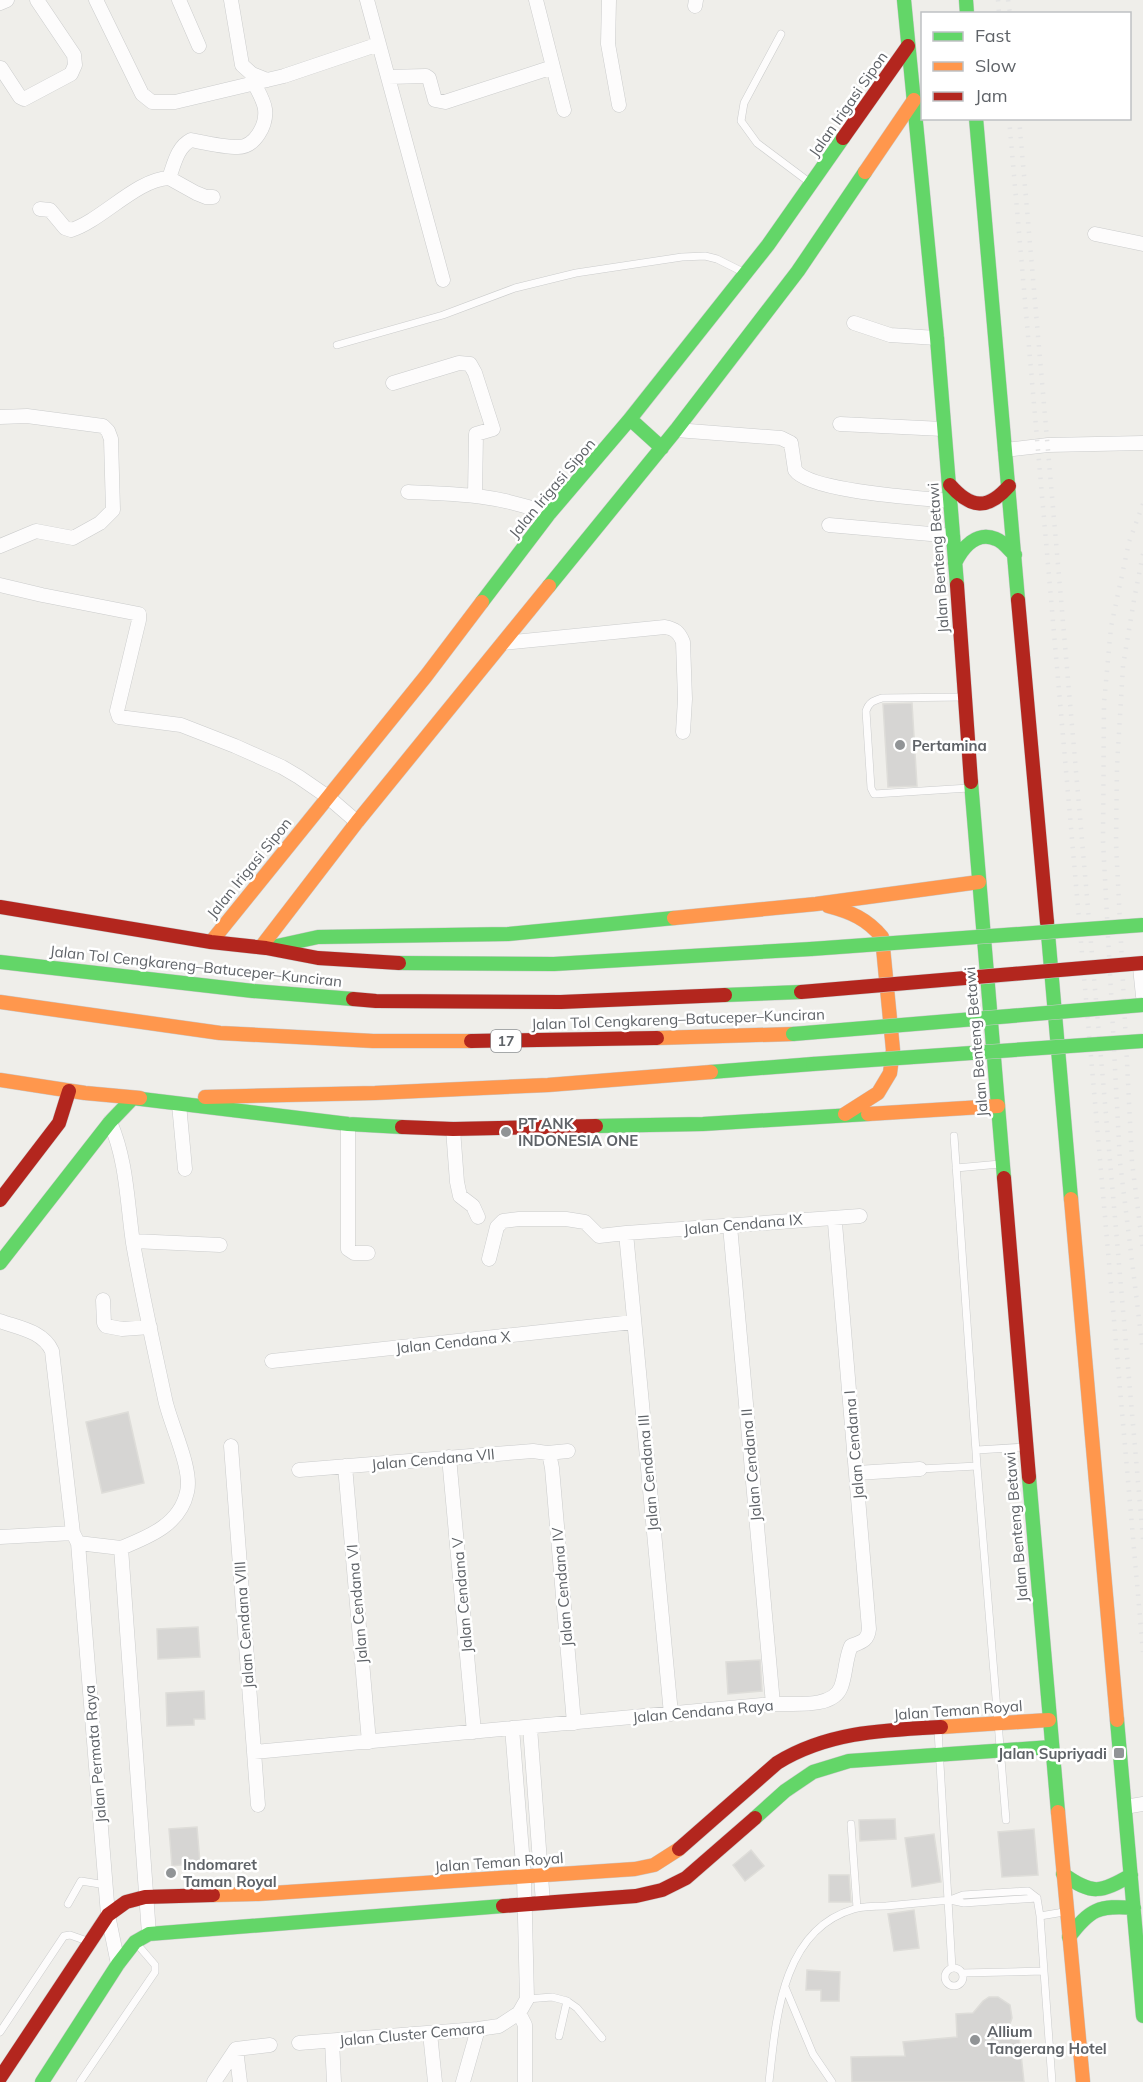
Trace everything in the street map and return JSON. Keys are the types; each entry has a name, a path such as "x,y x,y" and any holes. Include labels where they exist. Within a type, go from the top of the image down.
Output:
{"main road":[{"name":"Jalan Benteng Betawi","path":"904,0 950,485 971,788 1051,1747 1083,2082"},
{"name":"Jalan Irigasi Sipon","path":"214,943 426,676 549,514 634,423 768,245 908,46"},
{"path":"261,947 356,821 503,643 659,445 676,430 798,271 914,100"},
{"path":"976,120 1143,2016"},
{"path":"634,423 659,445"},
{"path":"950,485 958,496 974,504 997,500 1009,486"},
{"path":"955,562 960,552 975,538 989,537 998,540 1015,555"},
{"path":"261,947 318,937 508,934 816,904 979,882"},
{"path":"816,904 854,912 872,923 882,937 893,1050 890,1073 878,1093 843,1115"},
{"path":"0,907 214,943 261,947 318,958 418,964 554,964 811,949 1143,925"},
{"name":"Jalan Tol Cengkareng–Batuceper–Kunciran","path":"0,962 253,991 376,1001 561,1002 801,992 1142,965"},
{"name":"Jalan Tol Cengkareng–Batuceper–Kunciran","path":"0,1002 220,1033 374,1041 565,1041 793,1034 1143,1005"},
{"path":"127,1098 375,1093 536,1086 1143,1041"},
{"path":"0,1080 84,1093 348,1124 453,1129 703,1124 998,1106"},
{"path":"0,1200 59,1124 69,1091"},
{"path":"0,1263 127,1098"},
{"name":"Jalan Teman Royal","path":"0,2078 108,1915 126,1902 145,1897 258,1894 635,1869 654,1865 674,1855 777,1763 791,1754 824,1740 848,1734 1049,1720"},
{"path":"975,1725 978,1752"},
{"path":"42,2082 118,1964 135,1942 149,1934 636,1896 661,1891 686,1878 785,1791 813,1772 849,1761 1051,1747"},
{"path":"635,1869 636,1896"},
{"path":"1063,1874 1077,1885 1096,1891 1113,1886 1131,1875"},
{"path":"1068,1937 1082,1919 1094,1910 1105,1906 1134,1908"}],"street":[{"path":"0,3 7,0"},
{"path":"1,68 20,97 24,99 71,74 75,65 74,55 37,0"},
{"path":"96,0 142,94 152,102 162,104 284,76 379,44"},
{"path":"179,0 199,46"},
{"path":"169,178 179,151 185,143 191,140 238,147 248,144 261,130 265,108 261,81 242,65 231,0"},
{"path":"367,0 443,280"},
{"path":"536,0 564,110"},
{"path":"609,0 608,44 620,105"},
{"path":"387,77 426,76 429,78 435,100 445,102 553,67"},
{"path":"40,209 50,210 65,228 74,230 144,187 163,178 169,178 206,197 213,197"},
{"path":"1095,234 1143,244"},
{"path":"854,323 890,335 937,338"},
{"path":"393,383 459,363 470,364 493,429 476,434 475,495"},
{"path":"0,417 27,416 103,426 111,439 113,499 113,510 100,523 74,538 36,531 19,536 0,546"},
{"path":"840,424 943,429"},
{"path":"676,430 781,438 791,443 795,470 802,476 851,491 951,501"},
{"path":"1005,450 1048,445 1143,443"},
{"path":"408,492 475,495 511,501 549,514"},
{"path":"830,525 953,536"},
{"path":"0,585 42,596 139,614 117,711 119,717 181,724 194,728 282,767 329,798 356,821"},
{"path":"503,643 673,628 680,633 683,642 685,699 683,732"},
{"path":"1142,965 1143,996"},
{"path":"179,1104 185,1169"},
{"path":"0,1537 76,1538 121,1548 155,1534 178,1513 188,1492 188,1474 166,1407 133,1241 126,1177 110,1122"},
{"path":"348,1124 348,1249 354,1253 368,1253"},
{"path":"453,1129 460,1196 473,1206 478,1217"},
{"name":"Jalan Cendana IX","path":"489,1259 497,1227 504,1221 519,1219 585,1222 599,1236 860,1216"},
{"name":"Jalan Cendana I","path":"833,1218 836,1223 869,1629 869,1637 851,1646 845,1660"},
{"name":"Jalan Cendana II","path":"730,1226 773,1704"},
{"name":"Jalan Cendana III","path":"626,1233 671,1714"},
{"path":"133,1241 220,1245"},
{"path":"103,1300 106,1326 122,1329 150,1326"},
{"name":"Jalan Permata Raya","path":"0,1320 38,1335 48,1341 52,1351 76,1538 108,1915 118,1964"},
{"name":"Jalan Cendana X","path":"272,1361 633,1322"},
{"name":"Jalan Cendana VIII","path":"231,1446 227,1482 258,1805"},
{"name":"Jalan Cendana VII","path":"299,1470 533,1451 547,1453 568,1451"},
{"name":"Jalan Cendana IV","path":"547,1453 552,1468 574,1722"},
{"name":"Jalan Cendana V","path":"449,1457 474,1732"},
{"name":"Jalan Cendana VI","path":"345,1466 369,1742"},
{"path":"857,1473 920,1469"},
{"path":"121,1548 149,1934"},
{"name":"Jalan Cendana Raya","path":"254,1752 773,1704 825,1702 836,1697 841,1688 845,1660"},
{"path":"530,1726 543,1903"},
{"path":"512,1728 524,1877 527,1999 519,2013 525,2025 525,2082"},
{"path":"1125,1807 1143,1804"},
{"name":"Jalan Cluster Cemara","path":"299,2043 478,2029 499,2026 519,2013"},
{"path":"463,2082 478,2029"},
{"path":"430,2032 435,2082"},
{"path":"332,2041 334,2082"},
{"path":"213,2082 236,2049 270,2045"},
{"path":"236,2049 240,2082"}],"lane":[{"path":"781,33 744,103 741,121 757,143 811,184"},
{"path":"337,345 443,315 515,288 576,273 705,255 746,273"},
{"path":"964,697 882,698 868,705 866,711 871,788 874,794 878,795 971,788"},
{"path":"954,1136 977,1466 1006,1820"},
{"path":"956,1168 1003,1164"},
{"path":"976,1450 1026,1447"},
{"path":"920,1469 977,1466"},
{"path":"938,1727 950,1900 952,1968"},
{"path":"851,1824 857,1908"},
{"path":"68,1904 81,1881 106,1885"},
{"path":"769,2082 778,2009 789,1973 806,1942 823,1925 857,1908 950,1900 964,1903 1037,1898 1052,2082"},
{"path":"1040,1916 1066,1912"},
{"path":"0,2032 64,1936 70,1935 89,1942"},
{"path":"81,2082 155,1972 155,1965 135,1942"},
{"path":"952,1968 962,1973 961,1984 956,1987 946,1982 947,1971 952,1968"},
{"path":"962,1973 1044,1971"},
{"path":"785,1987 813,2054 832,2082"},
{"path":"527,1999 552,1997 567,2001 577,2008 602,2038"},
{"path":"560,2036 567,2001"}],"building":[{"name":"Pertamina","path":"912,703 917,786 888,787 883,704"},
{"path":"128,1412 144,1483 102,1493 86,1422"},
{"path":"198,1627 200,1657 158,1659 157,1629"},
{"path":"760,1660 762,1691 728,1694 726,1662"},
{"path":"204,1691 205,1719 194,1719 194,1725 167,1726 166,1693"},
{"path":"895,1819 896,1839 860,1841 859,1820"},
{"path":"197,1827 200,1863 172,1866 169,1829"},
{"path":"1034,1829 1038,1875 1002,1877 998,1832"},
{"path":"934,1834 941,1882 912,1887 905,1838"},
{"path":"751,1850 764,1866 745,1881 733,1865"},
{"path":"829,1875 849,1875 851,1902 829,1902"},
{"path":"914,1910 919,1948 894,1951 888,1914"},
{"path":"807,1970 840,1972 839,2001 821,2001 821,1990 806,1990"},
{"name":"Allium Tangerang Hotel","path":"989,1997 998,1997 1010,2005 1012,2018 1006,2035 1019,2035 1024,2082 852,2082 851,2057 905,2056 903,2042 957,2037 956,2014 973,2013"}],"railway":[{"path":"998,0 999,12"},
{"path":"1008,0 1010,12"},
{"path":"1009,120 1143,1652"},
{"path":"1019,120 1143,1539"},
{"path":"1143,504 1129,542 1111,627 1104,703 1103,841 1120,1162 1143,1352"},
{"path":"1143,554 1123,666 1117,766 1116,843 1132,1162 1143,1250"}],"traffic: fast":[{"path":"904,0 937,338 957,585"},
{"path":"966,0 967,12"},
{"path":"976,120 1018,600"},
{"path":"482,602 549,514 630,419 768,245 843,138"},
{"path":"549,586 676,430 798,271 865,172"},
{"path":"630,419 662,448"},
{"path":"955,563 966,546 983,537 999,540 1015,555"},
{"path":"971,782 1004,1178"},
{"path":"277,946 318,937 508,934 674,918"},
{"path":"1047,922 1071,1199"},
{"path":"811,949 1143,925"},
{"path":"399,963 554,964 811,949"},
{"path":"0,962 253,991 353,999"},
{"path":"725,995 801,992"},
{"path":"793,1034 1143,1005"},
{"path":"813,1064 1143,1041"},
{"path":"711,1072 813,1064"},
{"path":"0,1263 110,1122 133,1098 348,1124 402,1127"},
{"path":"596,1126 703,1124 868,1114"},
{"path":"1029,1477 1058,1812"},
{"path":"1117,1720 1143,2016"},
{"path":"755,1818 785,1791 813,1772 849,1761 1051,1747"},
{"path":"1063,1874 1082,1886 1097,1889 1112,1885 1131,1875"},
{"path":"42,2082 118,1964 135,1942 149,1934 503,1906"},
{"path":"1069,1937 1083,1920 1096,1911 1112,1907 1134,1908"}],"traffic: slow":[{"path":"865,172 914,100"},
{"path":"261,947 357,822 549,586"},
{"path":"211,942 426,676 482,602"},
{"path":"674,918 816,904 979,882"},
{"path":"828,906 858,917 882,937 893,1050 890,1073 878,1093 845,1114"},
{"path":"0,1002 220,1033 373,1041 471,1041"},
{"path":"657,1038 793,1034"},
{"path":"205,1097 375,1093 548,1085 711,1072"},
{"path":"0,1080 85,1093 140,1098"},
{"path":"868,1114 998,1106"},
{"path":"1071,1199 1117,1720"},
{"path":"941,1727 1049,1720"},
{"path":"1058,1812 1083,2082"},
{"path":"213,1895 635,1869 654,1865 679,1849"}],"traffic: jam":[{"path":"843,138 908,46"},
{"path":"950,485 965,499 980,503 987,503 994,499 1009,486"},
{"path":"957,585 971,782"},
{"path":"1018,600 1047,922"},
{"path":"0,907 318,958 399,963"},
{"path":"801,992 1143,963"},
{"path":"353,999 561,1002 725,995"},
{"path":"471,1041 657,1038"},
{"path":"0,1200 59,1123 69,1091"},
{"path":"402,1127 453,1129 596,1126"},
{"path":"1004,1178 1029,1477"},
{"path":"679,1849 777,1763 796,1753 856,1734 941,1727"},
{"path":"503,1906 636,1896 662,1890 686,1878 755,1818"},
{"path":"0,2078 108,1915 126,1902 145,1897 213,1895"}],"place":[{"name":"Pertamina","path":"900,745"},
{"name":"PT ANK INDONESIA ONE","path":"506,1132"},
{"name":"Jalan Supriyadi","path":"1119,1753"},
{"name":"Indomaret Taman Royal","path":"171,1873"},
{"name":"Allium Tangerang Hotel","path":"975,2040"}]}
